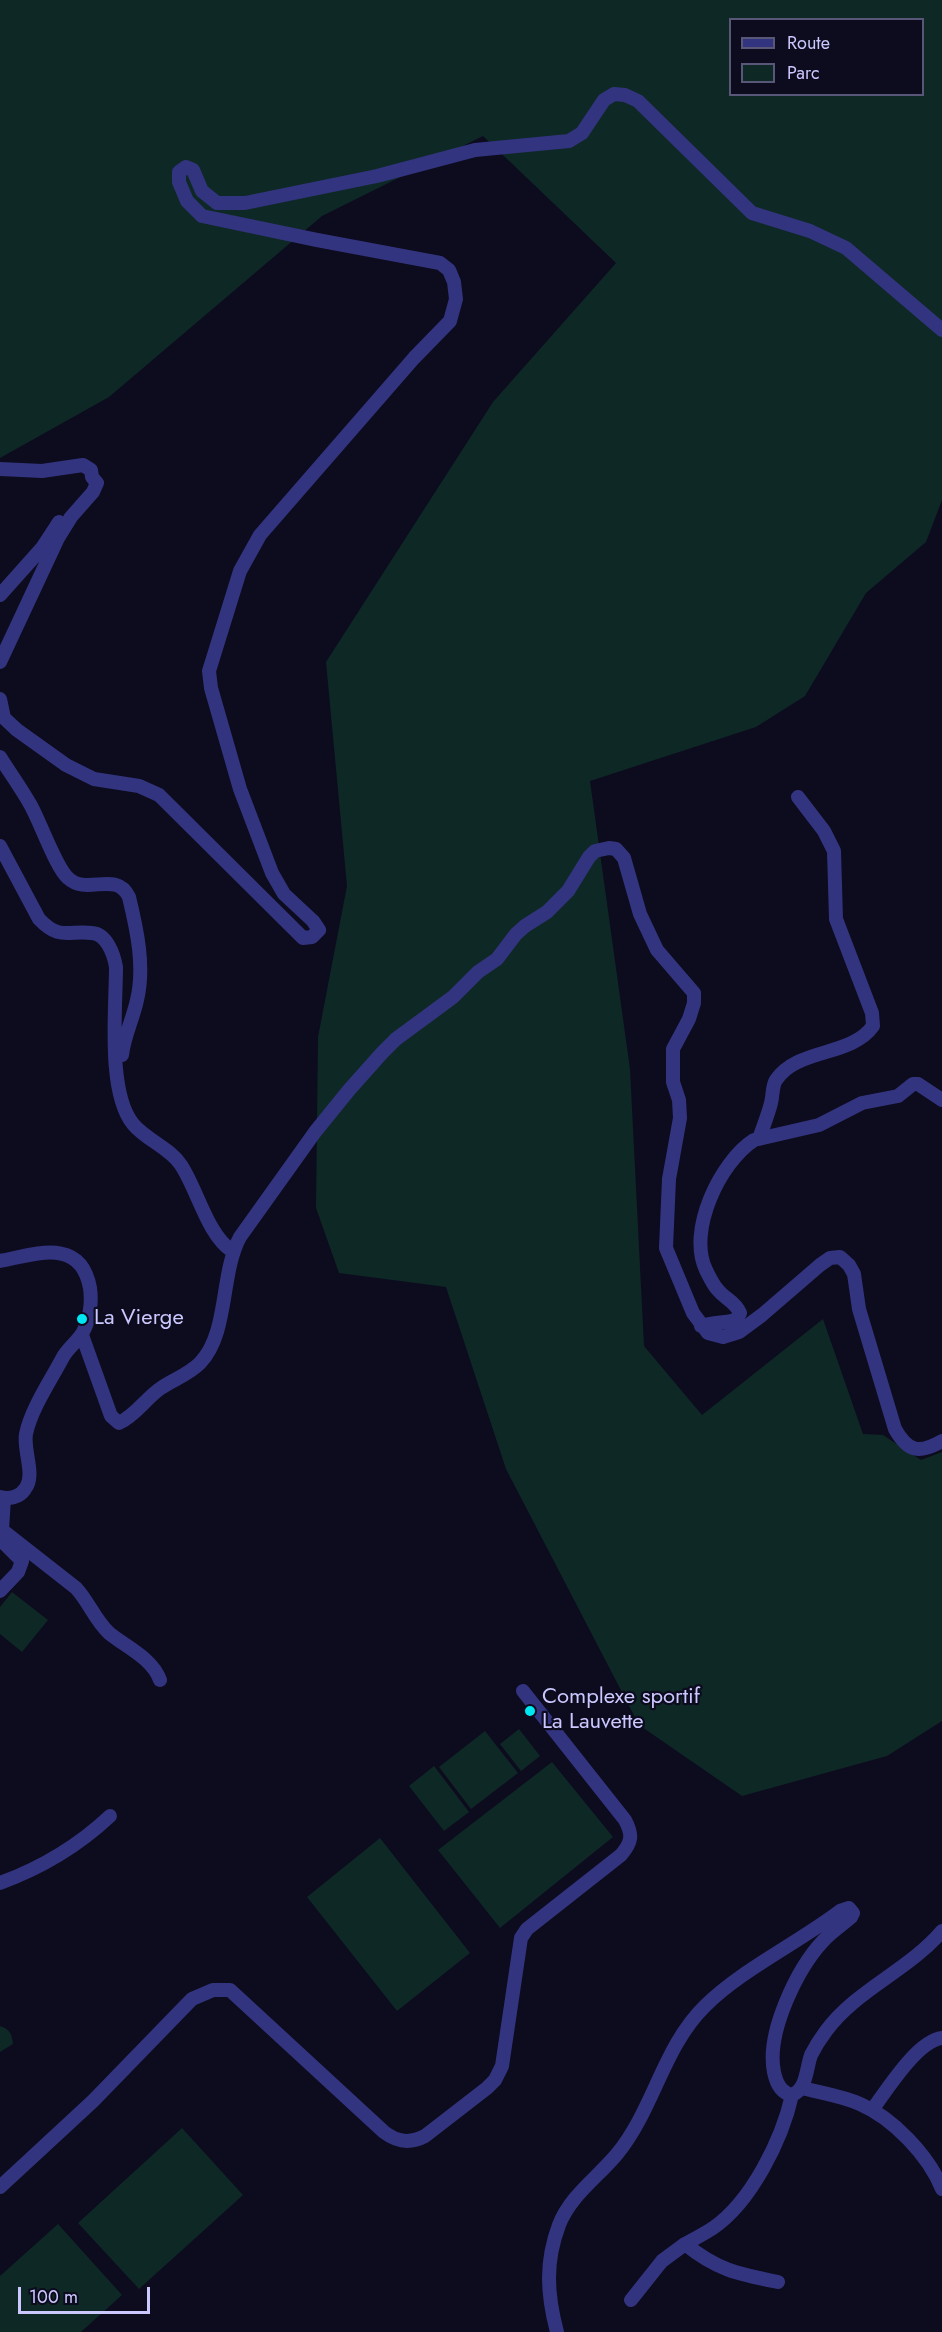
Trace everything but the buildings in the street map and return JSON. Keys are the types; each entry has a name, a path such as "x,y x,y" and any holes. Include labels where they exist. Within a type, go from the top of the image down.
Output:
{"street":[{"path":"0,699 4,718 66,765 94,779 139,786 159,795 303,938 312,938 319,930 313,921 284,894 272,873 240,789 210,688 209,670 240,571 260,535 414,358 450,321 456,299 454,282 449,270 440,263 202,216 187,201 179,182 179,172 186,167 193,170 202,191 217,203 246,203 377,176 475,150 569,141 582,133 604,100 614,94 625,95 638,102 752,213 810,231 846,248 940,329"},
{"path":"0,469 42,471 83,465 92,470 87,489 68,509 42,548 0,595"},
{"path":"0,662 58,538 71,517 96,487 96,479 92,477"},
{"path":"0,757 30,804 65,877 77,884 117,885 125,889 129,897 141,974 137,1000 117,1074"},
{"path":"759,1139 775,1081 788,1068 857,1041 873,1026 872,1013 836,919 834,851 824,831 798,797"},
{"path":"0,846 39,919 48,928 66,935 93,933 99,935 113,953 116,967 117,1074 124,1109 132,1123 181,1165 220,1241 232,1251"},
{"path":"82,1335 111,1416 119,1423 127,1419 160,1389 187,1374 201,1362 216,1334 232,1251 315,1132 349,1090 396,1039 453,997 478,972 497,959 516,934 559,901 589,857 602,849 616,849 624,858 640,914 657,950 694,993 694,1003 689,1019 673,1049 673,1082 679,1100 680,1118 669,1179 666,1248 693,1313 708,1333 723,1337 739,1332 762,1316 820,1265 830,1258 840,1257 849,1265 854,1274 859,1309 895,1429 902,1442 910,1448 920,1450 942,1441"},
{"path":"701,1326 712,1322 724,1323 736,1320 740,1313 737,1305 718,1290 705,1269 700,1243 704,1215 716,1186 746,1145 759,1139 819,1125 862,1103 898,1096 912,1084 918,1084 942,1100"},
{"path":"0,1261 59,1252 70,1255 85,1269 91,1295 89,1316 82,1335 63,1357 30,1421 25,1448 30,1476 25,1490 12,1498 2,1497 1,1533 22,1561 18,1572 0,1591"},
{"path":"1,1533 76,1588 86,1599 97,1619 108,1631 152,1665 160,1680"},
{"path":"0,2187 93,2101 192,1999 213,1990 230,1990 384,2132 402,2141 419,2140 487,2088 495,2080 502,2066 521,1938 527,1929 621,1855 631,1840 632,1833 625,1820 523,1691"},
{"path":"0,1883 20,1876 71,1849 110,1816"},
{"path":"557,2332 548,2277 560,2224 576,2199 617,2154 631,2134 654,2093 666,2059 694,2018 715,1996 845,1909 852,1910 851,1917 823,1941 794,1981 772,2048 775,2076 781,2090 786,2094 797,2092 845,2098 872,2110 905,2136 926,2159 942,2189"},
{"path":"631,2300 662,2261 685,2244 714,2228 744,2198 761,2173 811,2056 837,2018 917,1956 942,1931"},
{"path":"872,2110 921,2049 931,2041 942,2038"},
{"path":"685,2244 704,2259 722,2268 778,2282"}],"green space":[{"path":"0,0 942,0 942,500 926,542 866,593 805,696 756,727 590,781 630,1069 644,1346 702,1415 823,1319 863,1434 883,1435 921,1460 942,1452 942,1721 887,1756 742,1796 639,1725 506,1469 446,1287 339,1273 316,1208 318,1037 347,886 326,662 493,402 616,263 483,136 322,216 109,397 0,458"},
{"path":"12,1592 48,1620 22,1652 0,1634 0,1607"},
{"path":"519,1729 540,1756 521,1771 500,1744"},
{"path":"485,1731 518,1773 471,1809 439,1767"},
{"path":"552,1762 613,1837 500,1928 438,1850"},
{"path":"434,1766 469,1812 444,1831 409,1786"},
{"path":"380,1838 470,1953 397,2011 307,1897"},
{"path":"0,2026 10,2032 13,2044 0,2052"},
{"path":"182,2128 243,2195 139,2289 78,2223"},
{"path":"58,2224 122,2295 81,2332 0,2332 0,2276"}],"place":[{"name":"La Vierge","path":"82,1319"},
{"name":"Complexe sportif La Lauvette","path":"530,1711"}]}
